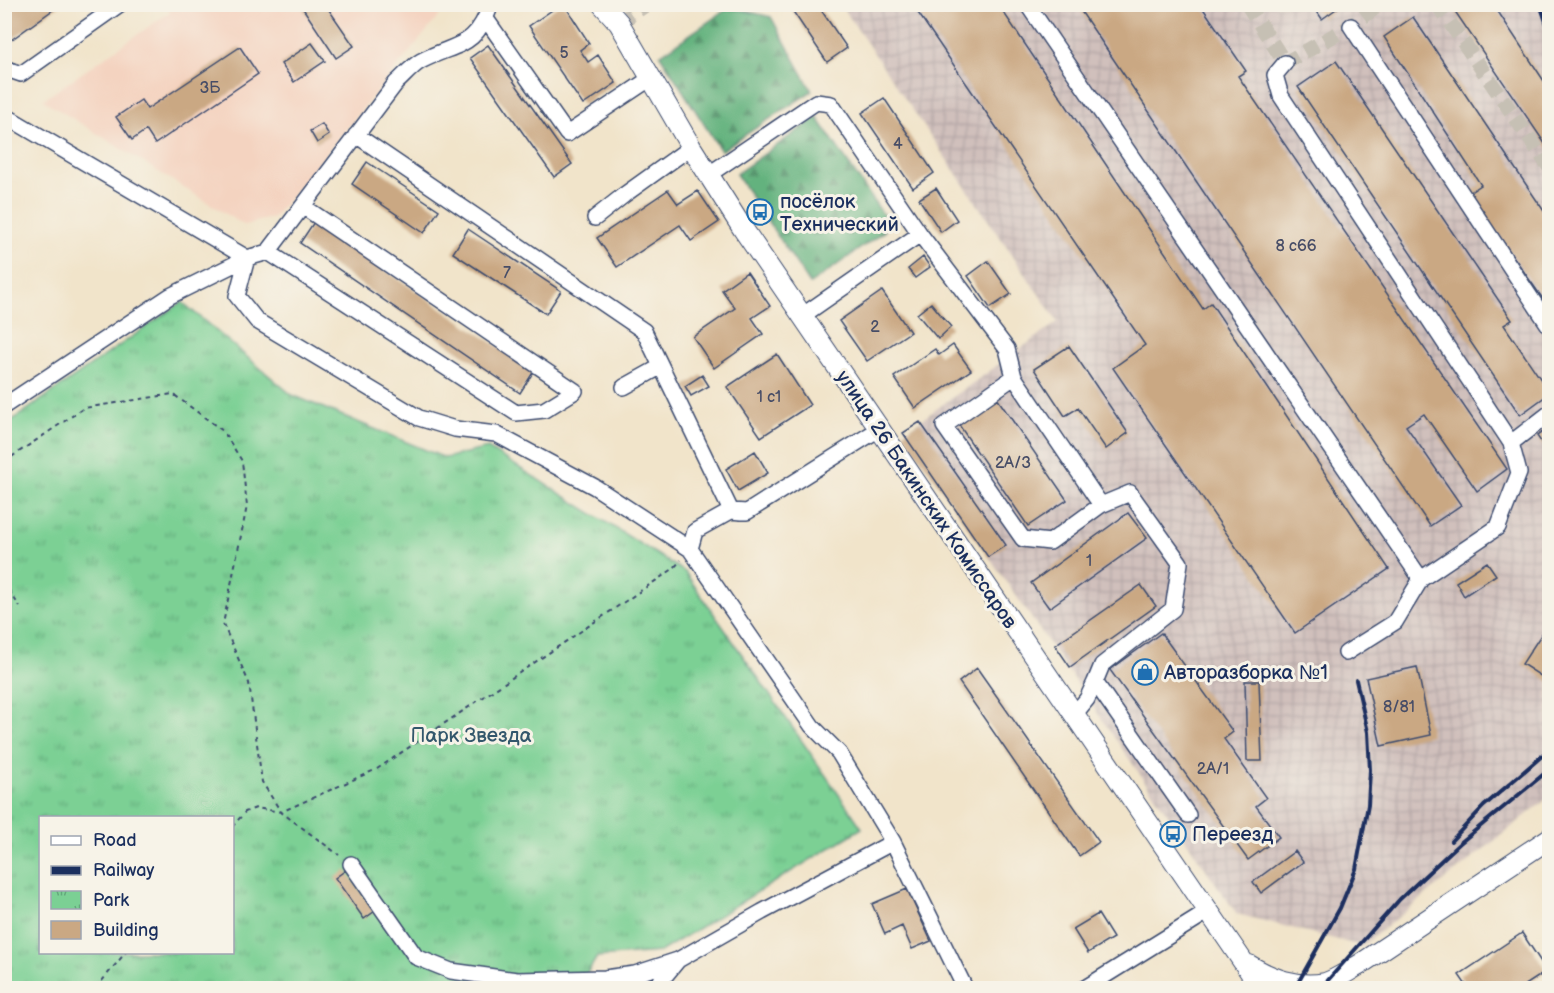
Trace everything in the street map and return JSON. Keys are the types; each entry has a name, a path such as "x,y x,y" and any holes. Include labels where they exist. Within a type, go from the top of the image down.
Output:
{"main road":[{"name":"улица 26 Бакинских Комиссаров","path":"602,4 619,23 708,175 802,316 1261,988"},
{"path":"1241,960 1272,978 1299,984 1326,982 1359,965 1550,838"},
{"path":"1339,988 1359,965"}],"street":[{"path":"4,68 21,74 120,4"},
{"path":"1027,4 1421,579"},
{"path":"4,406 170,296 247,258 268,252 396,83 420,62 460,46 476,34 488,12 567,134 651,78"},
{"path":"1352,26 1550,327"},
{"path":"1285,63 1275,75 1281,96 1511,443 1519,473 1498,528 1421,579 1395,622 1346,653"},
{"path":"708,175 816,102 831,104 920,234 1007,349 1014,378 1101,505"},
{"path":"4,116 247,258"},
{"path":"356,135 644,331 730,511"},
{"path":"595,218 691,147"},
{"path":"268,252 516,412 544,410 575,391 304,207"},
{"path":"802,316 920,234"},
{"path":"247,258 237,296 257,321 418,418 455,429 496,434 595,487 690,549 812,726 839,753 893,842 965,988"},
{"path":"624,387 660,367"},
{"path":"1014,378 944,426 1023,539 1050,542 1101,505 1130,493 1180,563 1173,609 1102,665 1087,699 1074,715"},
{"path":"1511,443 1550,413"},
{"path":"690,549 695,531 730,511 747,512 879,429"},
{"path":"1095,682 1188,814"},
{"path":"351,864 416,957 450,971 517,980 605,978 635,974 678,960 893,842"},
{"path":"1085,988 1209,911"},
{"path":"655,988 678,960"}],"path":[{"path":"4,462 84,408 172,394 223,431 242,461 247,506 223,624 249,683 262,782 281,812 351,864"},
{"path":"234,824 245,812 256,808 281,812 377,770 673,569 690,549"},
{"path":"4,583 20,607"},
{"path":"96,988 124,954"}],"shaded area":[{"path":"166,5 448,5 274,217 244,225 43,100 170,12"},
{"path":"841,5 1549,5 1549,797 1362,946 1237,914 903,433 1058,322"}],"green space":[{"path":"730,7 771,17 812,91 721,151 660,55"},
{"path":"817,117 884,216 885,231 810,284 736,174"},
{"name":"Парк Звезда","path":"182,302 292,395 445,458 488,448 685,572 862,828 660,952 597,957 578,988 5,988 4,426"}],"building":[{"path":"5,4 61,4 4,45"},
{"path":"300,4 325,4 354,46 336,58"},
{"path":"564,4 589,43 580,50 588,62 598,55 616,83 583,105 529,26"},
{"path":"788,4 817,4 847,48 827,62"},
{"path":"912,4 998,4 1203,309 1211,303 1389,569 1295,633 1113,368 1145,345"},
{"path":"1076,4 1200,4 1246,71 1238,76 1507,469 1477,491 1424,414 1406,426 1461,505 1430,526"},
{"path":"1312,4 1343,4 1322,19"},
{"path":"1450,4 1493,4 1550,90 1550,151"},
{"path":"1413,17 1550,220 1550,309 1469,193 1481,185 1384,37"},
{"path":"312,43 325,61 294,82 281,64"},
{"path":"488,45 572,164 554,177 470,58"},
{"path":"240,47 258,74 155,144 146,130 132,140 116,117 141,100 147,109"},
{"path":"1336,61 1512,320 1504,325 1550,393 1520,415 1298,87"},
{"path":"884,98 934,173 913,188 862,113"},
{"path":"322,124 329,135 317,143 310,131"},
{"path":"367,162 439,210 424,233 352,184"},
{"path":"936,188 957,220 941,232 919,199"},
{"path":"668,190 678,204 698,191 719,222 691,241 680,225 617,267 597,238"},
{"path":"314,222 534,371 520,393 300,243"},
{"path":"468,229 561,291 546,314 453,253"},
{"path":"923,257 930,267 915,278 908,269"},
{"path":"988,261 1011,294 990,308 968,276"},
{"path":"747,272 770,306 752,318 763,334 714,368 693,337 735,308 722,290"},
{"path":"882,291 910,332 867,361 839,321"},
{"path":"931,303 951,327 938,339 917,314"},
{"path":"953,345 971,370 915,408 894,377 935,349 939,355"},
{"path":"1069,346 1128,433 1106,449 1078,408 1065,416 1034,369"},
{"path":"777,354 810,405 761,437 727,387"},
{"path":"702,375 709,386 691,396 685,386"},
{"path":"997,398 1067,500 1028,526 959,425"},
{"path":"920,422 1006,545 988,557 903,433"},
{"path":"1550,427 1550,455 1537,436"},
{"path":"755,451 768,473 738,491 726,469"},
{"path":"1128,513 1147,538 1049,608 1031,583"},
{"path":"1487,562 1496,575 1464,596 1456,582"},
{"path":"1141,585 1156,606 1070,667 1055,645"},
{"path":"1550,621 1550,682 1522,664"},
{"path":"1161,633 1233,732 1224,739 1266,798 1256,806 1279,837 1248,860 1110,670"},
{"path":"1417,667 1431,735 1381,746 1366,678"},
{"path":"977,668 1099,842 1079,856 959,682"},
{"path":"1245,681 1259,681 1262,761 1247,761"},
{"path":"1295,851 1303,862 1261,893 1253,882"},
{"path":"346,870 375,911 364,919 335,878"},
{"path":"907,889 931,941 912,949 902,926 885,934 872,904"},
{"path":"1098,914 1113,938 1088,953 1073,929"},
{"path":"1522,933 1547,971 1521,988 1468,988 1459,975"}],"tunnel":[{"path":"619,23 647,4"},
{"path":"1247,4 1285,63 1351,26 1380,4"},
{"path":"1437,4 1550,168"}],"railway":[{"path":"1540,4 1550,33"},
{"path":"1295,988 1340,908 1356,869 1368,805 1370,770 1368,732 1356,680"},
{"path":"1451,841 1484,806 1550,749"},
{"path":"1321,988 1400,899 1460,843 1550,769"}],"place":[{"name":"посёлок Технический","path":"760,212"},
{"name":"Авторазборка №1","path":"1145,672"},
{"name":"Переезд","path":"1173,834"}]}
